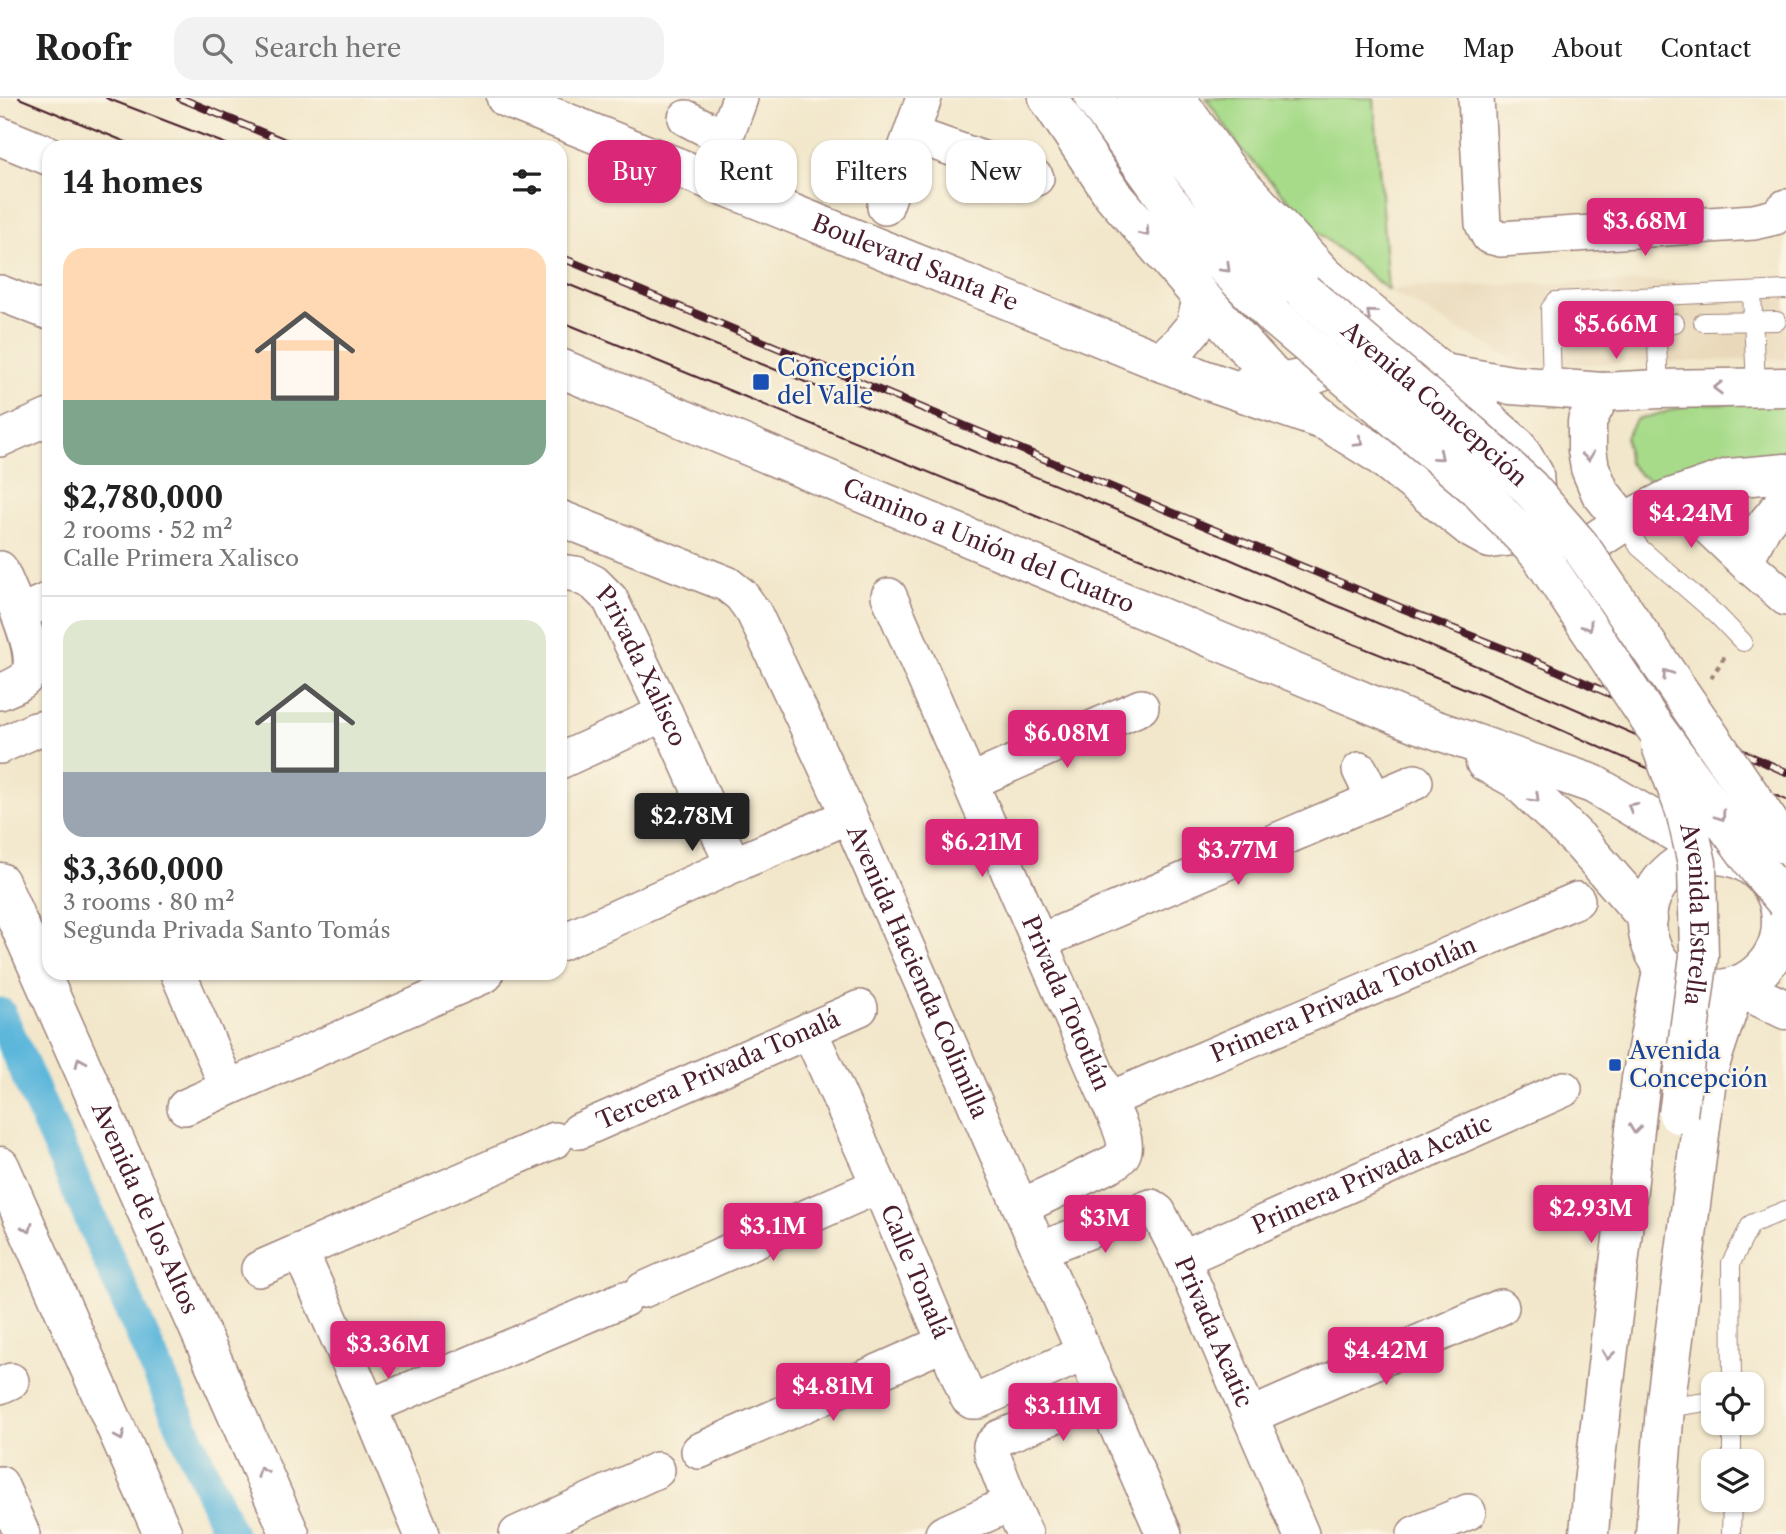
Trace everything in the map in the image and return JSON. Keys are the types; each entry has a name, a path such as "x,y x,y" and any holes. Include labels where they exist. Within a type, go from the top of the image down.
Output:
{"main road":[{"name":"Boulevard Santa Fe","path":"506,98 1160,362 1327,422"},
{"path":"1048,98 1112,195 1278,382 1327,422 1378,454 1472,529 1490,539 1518,553 1552,556 1589,545 1624,522 1668,499 1729,478 1786,473"},
{"name":"Avenida Concepción","path":"1094,98 1168,201 1214,255 1275,317 1477,488 1540,555 1651,722"},
{"name":"Avenida Concepción","path":"1137,98 1226,213 1287,277 1529,487 1580,546 1786,845"},
{"path":"1176,98 1225,167 1325,276 1443,373 1517,446 1534,474 1536,502 1531,520 1513,536 1490,539"},
{"path":"0,136 42,153"},
{"path":"1160,362 1195,326 1202,298"},
{"name":"Boulevard Santa Fe","path":"1206,380 1261,385 1306,377 1348,362 1396,361 1443,373 1511,385 1602,392 1771,387"},
{"name":"Camino a Unión del Cuatro","path":"567,371 1416,723 1592,784 1712,854"},
{"path":"1602,392 1587,421 1590,468 1600,492 1624,522"},
{"path":"1651,722 1759,870 1779,890"},
{"name":"Avenida Estrella","path":"1629,1534 1699,956 1698,863 1685,811 1651,722"},
{"name":"Camino a Unión del Cuatro","path":"1416,723 1516,779 1578,839 1648,919"},
{"path":"1712,854 1733,858 1751,865 1779,890 1779,939 1770,958 1756,975 1736,986 1716,989 1697,987 1679,979 1664,966 1654,950 1648,919 1651,898 1661,881 1674,868 1691,859 1712,854"},
{"name":"Avenida de los Altos","path":"0,882 42,976"},
{"path":"1589,1534 1641,1079 1664,966"},
{"name":"Avenida de los Altos","path":"44,980 290,1534"},
{"path":"1736,986 1786,1010"},
{"path":"1656,1534 1665,1408 1708,1071 1736,986"},
{"path":"0,1166 163,1534"}],"street":[{"path":"686,118 715,133 724,134 729,128 740,98"},
{"path":"885,207 924,98"},
{"path":"1476,98 1483,224 1489,236 1502,239 1754,222 1775,217 1786,207"},
{"path":"912,134 946,146"},
{"path":"0,293 42,309"},
{"path":"0,439 42,421"},
{"path":"1745,562 1764,525 1786,498"},
{"path":"1668,499 1704,523 1786,598"},
{"name":"Avenida Hacienda Colimilla","path":"567,521 727,584 741,595 763,632 849,816 1164,1534"},
{"path":"0,569 34,607 30,672 20,683 0,692"},
{"name":"Privada Xalisco","path":"567,573 576,574 594,583 610,598 733,865"},
{"name":"Privada Tototlán","path":"889,596 1124,1141 1124,1151 1113,1163 1021,1207"},
{"path":"970,782 1142,707"},
{"path":"567,758 665,713"},
{"path":"0,746 42,728"},
{"path":"1039,942 1367,785 1415,782"},
{"path":"567,940 849,816"},
{"name":"Primera Privada Tototlán","path":"1108,1100 1577,900"},
{"path":"181,980 229,1088"},
{"path":"185,1107 474,980"},
{"name":"Tercera Privada Tonalá","path":"258,1269 860,1008"},
{"name":"Calle Tonalá","path":"809,1030 879,1185 965,1392 972,1401 983,1399 1084,1353"},
{"name":"Primera Privada Acatic","path":"1182,1259 1564,1089"},
{"path":"369,1407 634,1294 879,1185"},
{"name":"Privada Acatic","path":"1039,1250 1151,1208 1158,1212 1182,1259 1301,1534"},
{"path":"300,1251 422,1534"},
{"path":"1250,1416 1501,1307"},
{"path":"699,1451 944,1343"},
{"path":"943,1534 1018,1519 991,1446 999,1438 1104,1396"},
{"path":"517,1534 657,1470"},
{"path":"0,1484 22,1534"},
{"path":"1415,1534 1468,1512"}],"lane":[{"path":"1552,388 1550,309 1556,301 1786,290"},
{"path":"1752,292 1753,321 1771,387"},
{"path":"1655,296 1665,323 1659,389"},
{"path":"1703,322 1777,321"},
{"path":"1633,324 1665,323"},
{"path":"1551,326 1570,326"},
{"path":"1624,522 1639,547 1717,615 1743,642"},
{"path":"1732,1372 1731,1263 1751,1224 1786,1210"},
{"path":"1665,1408 1701,1403"},
{"path":"1731,1534 1732,1512"}],"shaded area":[{"path":"1786,279 1786,359 1523,365 1388,290 1523,284"}],"green space":[{"path":"1206,98 1374,98 1388,290 1318,232 1241,149"},
{"path":"1786,402 1786,453 1728,454 1654,482 1640,475 1628,462 1626,437 1636,420 1694,404"}],"waterway":[{"path":"0,1014 230,1534"}],"tram line":[{"path":"19,98 121,140"},
{"path":"106,98 216,140"},
{"path":"567,284 1121,512 1786,800"},
{"path":"567,324 1486,697 1786,829"}],"railway":[{"path":"180,98 280,140"},
{"path":"567,260 1547,666 1786,772"}],"place":[{"name":"Concepción del Valle","path":"761,382"},
{"name":"Avenida Concepción","path":"1615,1065"}]}
